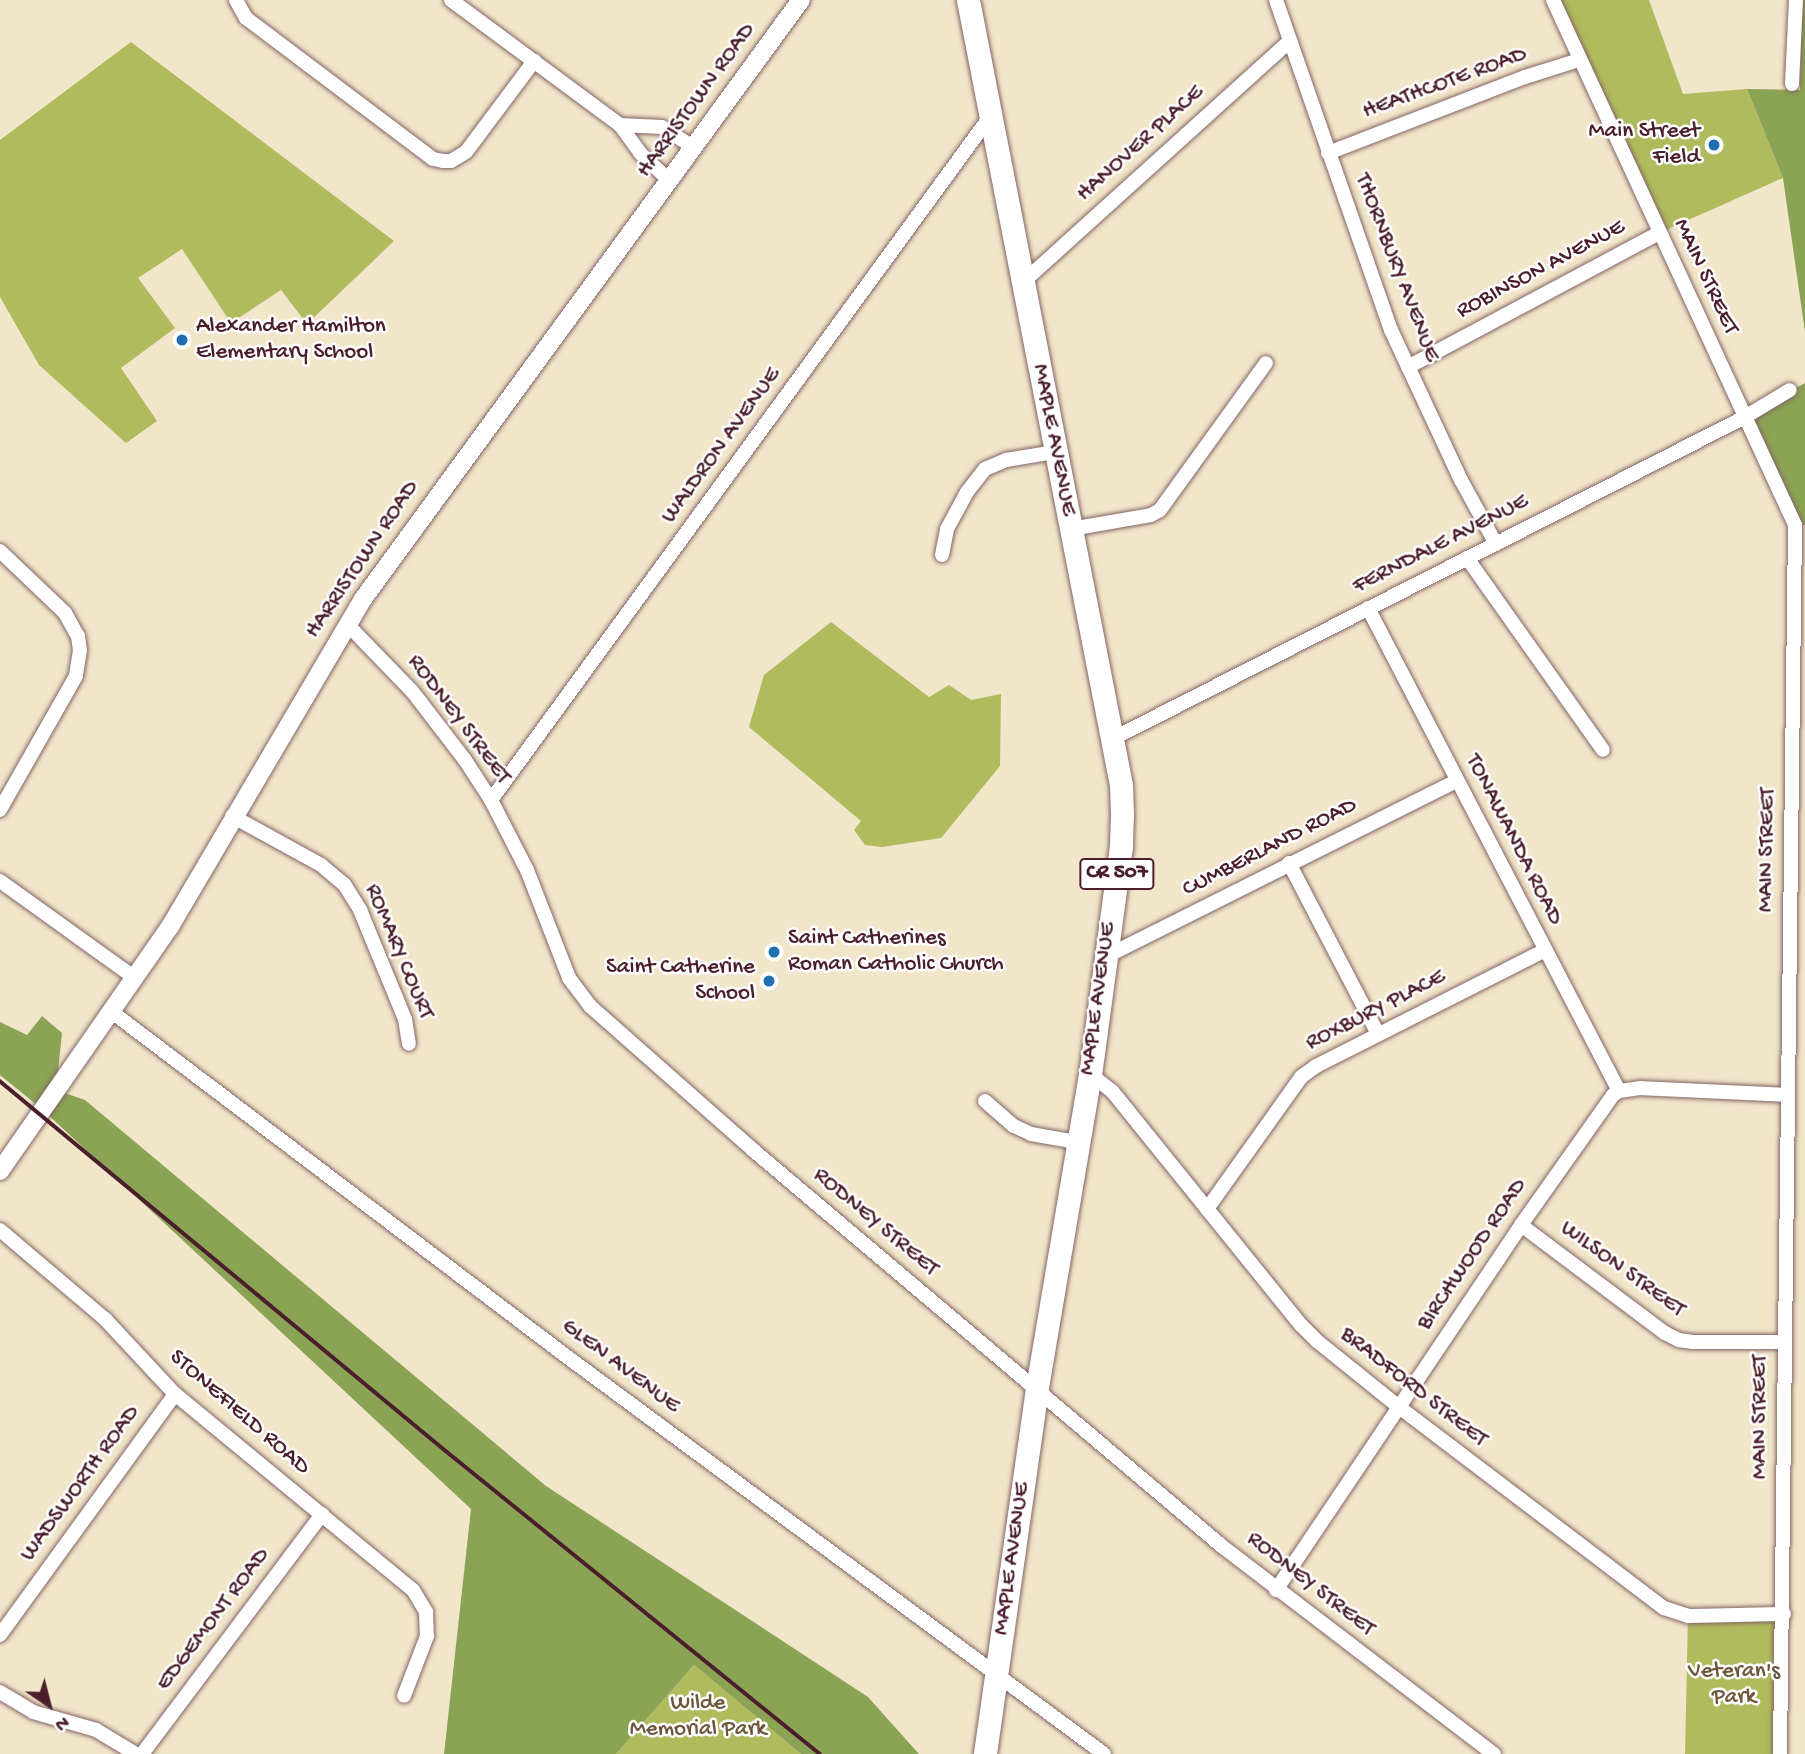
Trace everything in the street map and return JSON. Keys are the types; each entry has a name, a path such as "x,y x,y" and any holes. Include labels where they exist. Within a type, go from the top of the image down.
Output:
{"main road":[{"name":"MAPLE AVENUE","path":"968,0 1121,785 1122,814 1090,1074 1037,1388 985,1754"}],"street":[{"path":"236,0 246,18 433,159 452,161 466,152 534,61"},
{"path":"451,0 620,125 640,153 669,180"},
{"name":"HARRISTOWN ROAD","path":"0,1171 172,925 232,816 347,624 402,543 801,0"},
{"name":"THORNBURY AVENUE","path":"1276,0 1387,320 1496,544"},
{"name":"MAIN STREET","path":"1553,0 1796,525 1784,1342 1784,1614 1780,1754"},
{"path":"1791,83 1796,0"},
{"name":"HANOVER PLACE","path":"1023,282 1290,41"},
{"name":"HEATHCOTE ROAD","path":"1328,153 1525,77 1579,60"},
{"name":"WALDRON AVENUE","path":"491,800 989,118"},
{"path":"620,125 662,127 693,147"},
{"name":"ROBINSON AVENUE","path":"1408,367 1659,233"},
{"path":"1071,529 1151,515 1160,510 1266,363"},
{"name":"FERNDALE AVENUE","path":"1112,739 1745,417 1790,390"},
{"path":"942,555 947,529 967,492 985,469 1006,460 1055,452"},
{"path":"0,551 65,613 78,636 80,650 76,676 0,810"},
{"path":"1467,558 1603,750"},
{"name":"TONAWANDA ROAD","path":"1368,608 1619,1091"},
{"name":"RODNEY STREET","path":"347,624 412,691 465,760 491,800 527,870 569,978 591,1007 753,1150 1276,1590 1494,1754"},
{"name":"CUMBERLAND ROAD","path":"1105,957 1457,781"},
{"name":"ROMARY COURT","path":"232,816 321,864 344,884 360,910 405,1019 409,1044"},
{"path":"1289,863 1378,1034"},
{"path":"0,881 135,978"},
{"name":"ROXBURY PLACE","path":"1207,1209 1289,1090 1301,1077 1378,1034 1544,951"},
{"name":"GLEN AVENUE","path":"112,1012 566,1356 1104,1754"},
{"name":"BRADFORD STREET","path":"1090,1074 1112,1091 1317,1341 1399,1407 1664,1608 1688,1616 1784,1614"},
{"path":"1619,1091 1640,1088 1788,1096"},
{"name":"BIRCHWOOD ROAD","path":"1276,1590 1521,1224 1606,1102 1619,1091"},
{"path":"985,1101 1014,1126 1031,1133 1077,1142"},
{"name":"WILSON STREET","path":"1521,1224 1665,1334 1693,1342 1784,1342"},
{"name":"STONEFIELD ROAD","path":"0,1230 105,1319 175,1394 413,1590 426,1612 427,1636 404,1696"},
{"name":"WADSWORTH ROAD","path":"0,1635 175,1394"},
{"name":"EDGEMONT ROAD","path":"142,1754 323,1514"},
{"path":"0,1692 33,1712 96,1730 136,1754"}],"green space":[{"path":"1553,0 1649,0 1683,94 1747,89 1783,178 1659,233"},
{"path":"1802,0 1805,0 1805,332 1783,178 1747,89 1800,90"},
{"path":"131,42 394,241 307,324 281,290 231,323 182,249 138,278 175,328 121,368 157,421 126,443 39,365 0,297 0,140"},
{"path":"1805,383 1805,525 1795,525 1745,417"},
{"path":"831,622 929,697 949,685 971,700 1001,694 1000,766 941,838 882,847 865,845 854,830 861,821 749,727 764,675"},
{"path":"42,1016 62,1033 56,1090 85,1100 546,1486 868,1697 919,1754 801,1754 694,1665 616,1754 444,1754 471,1509 43,1110 0,1075 0,1022 27,1035"},
{"name":"Veteran's Park","path":"1784,1614 1780,1754 1685,1754 1688,1616"},
{"name":"Wilde Memorial Park","path":"694,1665 801,1754 616,1754"}],"railway":[{"path":"0,1081 446,1451 820,1754"}],"place":[{"name":"Main Street Field","path":"1714,145"},
{"name":"Alexander Hamilton Elementary School","path":"182,340"},
{"name":"Saint Catherines Roman Catholic Church","path":"774,952"},
{"name":"Saint Catherine School","path":"769,981"}]}
